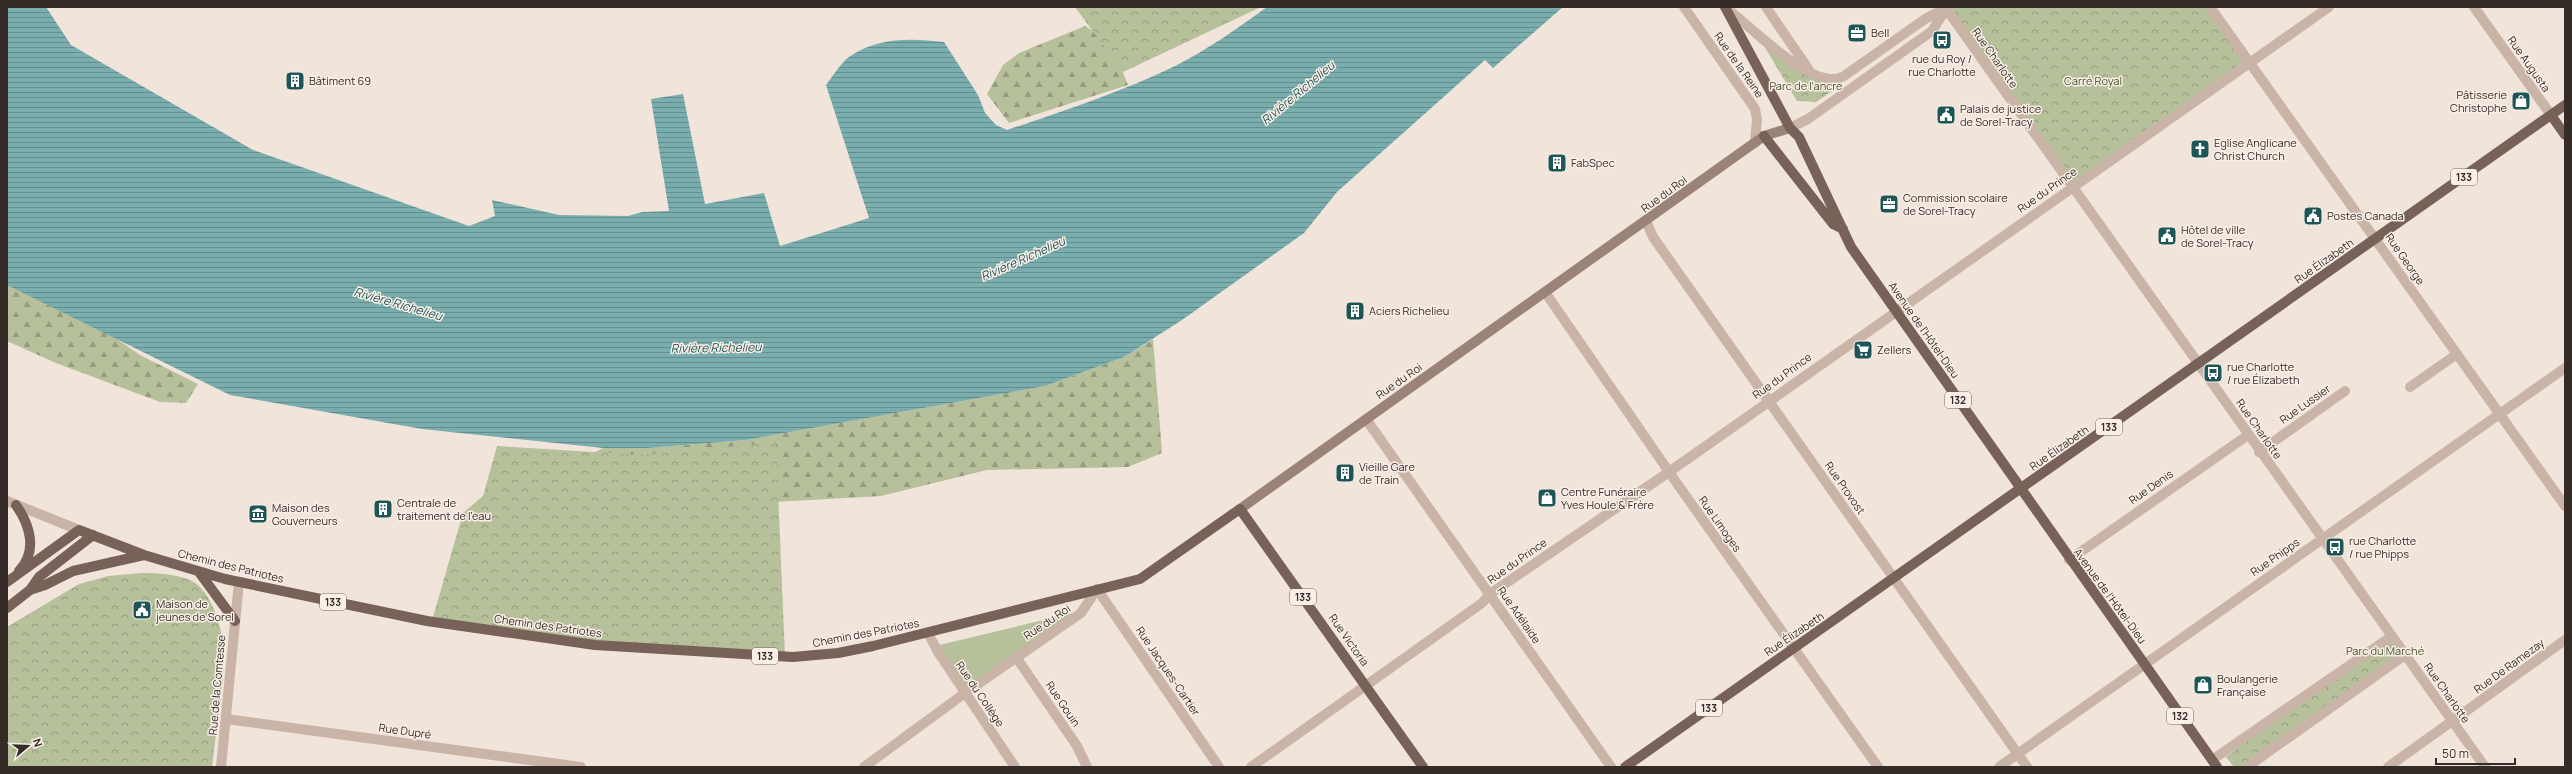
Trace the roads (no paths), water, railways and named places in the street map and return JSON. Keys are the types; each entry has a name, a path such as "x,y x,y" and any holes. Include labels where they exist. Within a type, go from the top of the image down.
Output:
{"main road":[{"name":"Avenue de l'Hôtel-Dieu","path":"1725,7 1790,128 1799,137 1851,247 2069,560 2214,763"},
{"name":"Rue Élizabeth","path":"1625,767 2565,106"},
{"name":"Rue Augusta","path":"2551,115 2565,135"},
{"name":"Rue du Roi","path":"1097,590 1140,579 1764,136 1790,128"},
{"path":"1764,136 1833,224 1843,229"},
{"path":"9,581 24,566 29,554 30,542 24,518 12,503"},
{"name":"Rue Victoria","path":"1240,509 1423,767"},
{"path":"9,581 80,530"},
{"name":"Chemin des Patriotes","path":"80,530 144,555 199,572 239,582 427,621 595,645 793,657 838,653 928,633 1097,590"},
{"path":"30,590 38,577 92,535"},
{"name":"133","path":"7,608 30,590 45,585 73,571 144,555"},
{"path":"199,572 235,621"}],"street":[{"name":"Rue de la Reine","path":"1684,7 1755,109 1757,119 1755,143"},
{"path":"1725,7 1790,60 1826,80 1841,78 1925,19 1946,8"},
{"path":"1766,7 1809,70"},
{"name":"Rue George","path":"2210,7 2565,506"},
{"name":"Rue du Prince","path":"1251,767 1482,603 1490,594 1669,472 1895,310 2072,188 2329,7"},
{"name":"Rue Augusta","path":"2474,7 2551,115"},
{"name":"Rue du Roi","path":"1790,128 1808,119 1932,31 1946,8"},
{"name":"Rue Charlotte","path":"1946,8 2259,452 2322,538 2484,767"},
{"name":"Rue Provost","path":"1646,221 1651,233 2027,767"},
{"name":"Rue Limoges","path":"1545,292 1669,472 1878,767"},
{"path":"2410,387 2457,354"},
{"name":"Rue Phipps","path":"1999,767 2565,368"},
{"name":"Rue Lussier","path":"2259,452 2345,390"},
{"name":"Rue Adélaïde","path":"1366,419 1611,767"},
{"name":"Rue Denis","path":"2069,560 2248,435"},
{"name":"Chemin des Patriotes","path":"12,503 80,530"},
{"name":"Rue de la Comtesse","path":"221,767 239,582"},
{"name":"Rue du Roi","path":"864,767 965,693 1081,613 1097,590"},
{"name":"Rue Jacques-Cartier","path":"1097,590 1219,767"},
{"name":"Rue du Collège","path":"928,633 965,693 1015,767"},
{"path":"2214,763 2392,636"},
{"name":"Rue De Ramezay","path":"2388,767 2565,640"},
{"path":"2247,767 2405,655"},
{"name":"Rue Gouin","path":"1016,657 1077,746 1087,767"},
{"name":"Rue Dupré","path":"226,719 581,767"}],"water":[{"name":"Rivière Richelieu","path":"7,7 46,7 71,45 253,150 469,226 495,216 492,200 559,215 628,216 642,212 669,211 651,99 683,94 705,204 764,193 780,246 869,218 826,85 849,57 860,50 883,42 895,40 919,40 944,42 978,95 985,113 996,125 1007,130 1113,93 1175,66 1211,46 1267,7 1563,7 1493,68 1485,60 1337,192 1304,233 1182,320 1124,357 1045,386 746,440 647,448 603,448 422,429 230,395 7,285"}],"place":[{"name":"Bell","path":"1857,33"},
{"name":"rue du Roy / rue Charlotte","path":"1942,40"},
{"name":"Bâtiment 69","path":"295,81"},
{"name":"Pâtisserie Christophe","path":"2521,101"},
{"name":"Palais de justice de Sorel-Tracy","path":"1946,115"},
{"name":"Eglise Anglicane Christ Church","path":"2200,149"},
{"name":"FabSpec","path":"1557,163"},
{"name":"Commission scolaire de Sorel-Tracy","path":"1889,204"},
{"name":"Postes Canada","path":"2313,216"},
{"name":"Hôtel de ville de Sorel-Tracy","path":"2167,236"},
{"name":"Aciers Richelieu","path":"1355,311"},
{"name":"Zellers","path":"1863,350"},
{"name":"rue Charlotte / rue Élizabeth","path":"2213,373"},
{"name":"Vieille Gare de Train","path":"1345,473"},
{"name":"Centre Funéraire Yves Houle & Frère","path":"1547,498"},
{"name":"Centrale de traitement de l'eau","path":"383,509"},
{"name":"Maison des Gouverneurs","path":"258,514"},
{"name":"rue Charlotte / rue Phipps","path":"2335,547"},
{"name":"Maison de jeunes de Sorel","path":"142,610"},
{"name":"Boulangerie Française","path":"2203,685"}],"park label":[{"name":"Carré Royal","path":"2093,81"},
{"name":"Parc de l'ancre","path":"1806,86"},
{"name":"Parc du Marché","path":"2385,651"}]}
